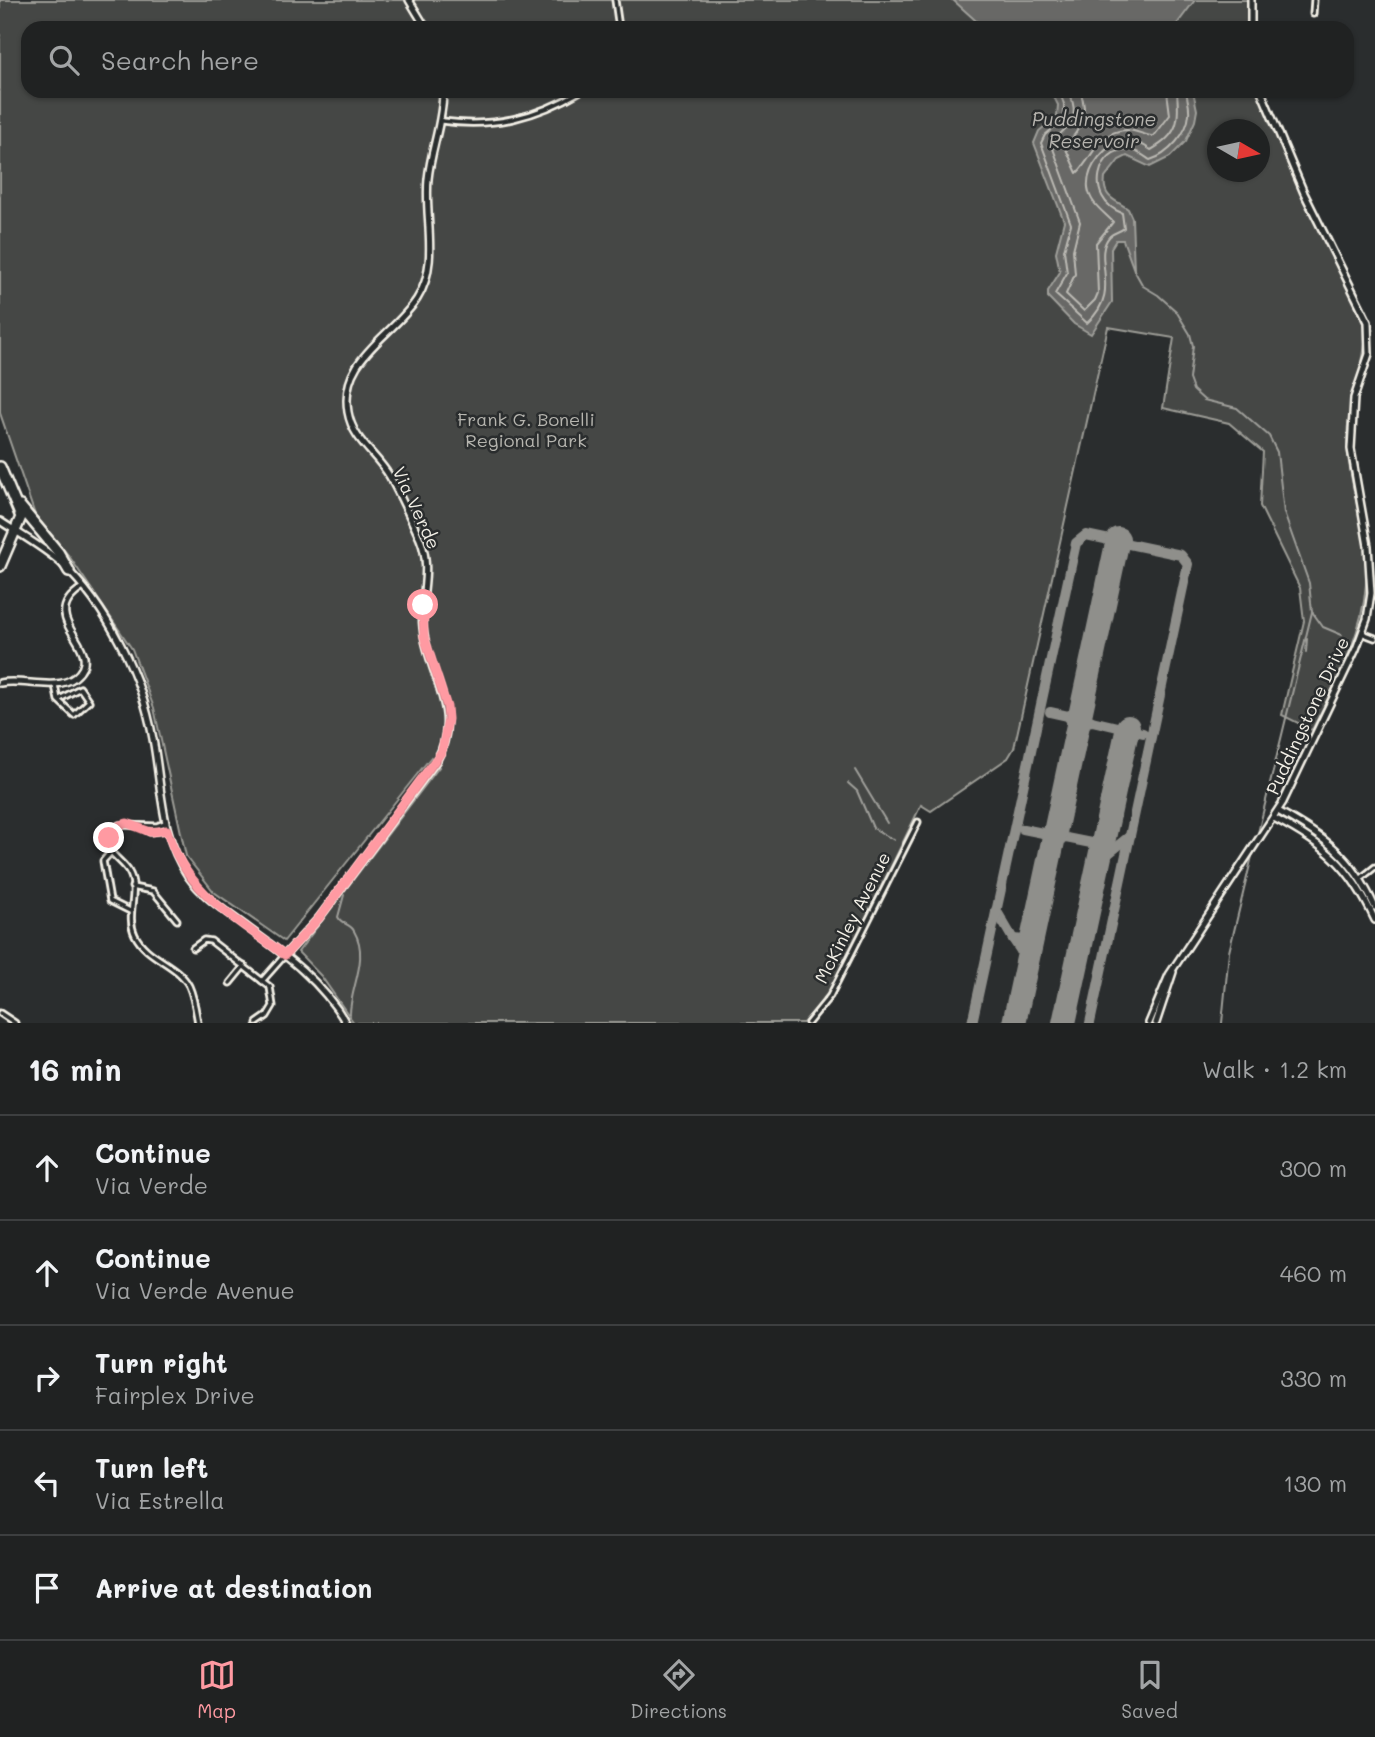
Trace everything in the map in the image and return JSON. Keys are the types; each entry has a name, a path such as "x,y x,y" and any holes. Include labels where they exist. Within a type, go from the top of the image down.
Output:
{"highway":[{"path":"0,467 21,517 0,566"},
{"path":"9,491 69,571"}],"main road":[{"path":"409,0 422,21"},
{"path":"1251,0 1251,21"},
{"name":"Via Verde","path":"285,955 319,918 436,760 445,740 448,719 444,695 423,629 427,576 424,551 389,476 363,447 347,410 349,387 358,361 416,299 427,276 428,180 442,121 443,98"},
{"name":"Puddingstone Drive","path":"1149,1023 1163,987 1278,811 1362,633 1371,593 1371,565 1351,441 1354,398 1367,362 1369,334 1364,311 1304,193 1264,98"},
{"path":"0,521 48,552 69,571 121,647 141,692 153,740 166,826 181,864 199,889 285,955 321,988 346,1023"},
{"path":"0,683 55,683 74,678 84,663 84,651 64,615 69,598 82,588"},
{"path":"1278,811 1327,840 1375,907"},
{"path":"1274,818 1324,847 1339,860 1358,880 1375,920"},
{"name":"Puddingstone Drive","path":"1156,1023 1174,972"}],"street":[{"path":"615,0 618,21"},
{"path":"1313,14 1314,0"},
{"path":"442,121 475,125 499,124 570,98"},
{"path":"1367,362 1375,361"},
{"path":"1362,633 1375,638"},
{"path":"55,683 58,700 74,715 89,701 80,688 58,700"},
{"name":"McKinley Avenue","path":"808,1023 830,996 918,822"},
{"path":"166,826 127,823 115,827 109,838 110,853 129,872 132,887 131,925 140,943 178,973 190,988 198,1023"},
{"path":"141,826 152,832"},
{"path":"152,826 152,832"},
{"path":"152,832 166,826"},
{"path":"110,853 103,861 107,894 110,901 130,911"},
{"path":"1358,880 1375,867"},
{"path":"132,887 153,891 177,920"},
{"path":"193,948 204,940 211,941 262,981 273,993 274,1006 267,1016 257,1023"},
{"path":"262,981 285,955"},
{"path":"230,983 244,966"},
{"path":"0,1013 15,1023"}],"green space":[{"name":"Frank G. Bonelli Regional Park","path":"0,0 1247,0 1248,21 21,21 21,98 1260,98 1366,325 1347,445 1365,545 1365,596 1354,641 1312,730 1282,715 1304,621 1300,588 1260,506 1263,452 1229,423 1163,408 1174,338 1108,327 1014,748 1008,758 931,811 921,805 837,978 823,1001 803,1023 354,1023 321,976 298,952 439,767 431,757 284,941 214,892 186,856 154,708 132,649 69,556 35,515 0,413"}],"water":[{"path":"953,0 1195,0 1179,21 976,21"},
{"name":"Puddingstone Reservoir","path":"1054,98 1194,98 1197,110 1186,141 1170,157 1150,167 1127,156 1119,160 1105,178 1108,194 1128,209 1132,218 1134,270 1123,240 1116,240 1111,248 1112,302 1091,334 1074,324 1048,297 1048,291 1060,272 1056,252 1064,221 1034,143 1039,131 1057,116 1058,105"}],"waterway":[{"path":"1134,270 1143,286 1176,311 1190,334 1193,346 1189,379 1193,390 1204,400 1237,408 1269,436 1277,452 1284,513 1309,583 1312,612 1257,837"},
{"path":"1313,613 1323,627 1342,635"},
{"path":"1306,652 1307,639"},
{"path":"855,770 887,823"},
{"path":"848,783 857,791 873,828 894,840"},
{"path":"1222,1023 1229,952 1253,852"},
{"path":"344,895 338,917 354,931 360,952 350,1014"}],"taxiway":[{"path":"972,1023 1076,543 1086,535 1181,555 1188,564 1090,1023"},
{"path":"1082,709 1085,717 1092,721 1082,723 1077,730 1068,716 1082,709"},
{"path":"1050,712 1068,716"},
{"path":"1092,721 1143,733"},
{"path":"1052,847 1057,840 1066,838 1060,833 1057,822"},
{"path":"1052,847 1049,838 1043,833 1052,830 1057,822"},
{"path":"1023,829 1043,833"},
{"path":"1099,863 1099,852 1091,843 1098,842 1105,833"},
{"path":"1099,861 1130,836"},
{"path":"1066,838 1091,843"},
{"path":"996,910 1013,939"},
{"path":"1026,969 1025,957 1013,939 1026,940 1033,932"}],"runway":[{"path":"1014,1023 1118,539"},
{"path":"1064,1023 1128,727"}],"route":[{"path":"109,838 115,827 127,823 141,826 150,832 167,830 181,864 199,889 285,955 303,932 319,918 442,751 448,719 447,707 424,636 423,605"}]}
